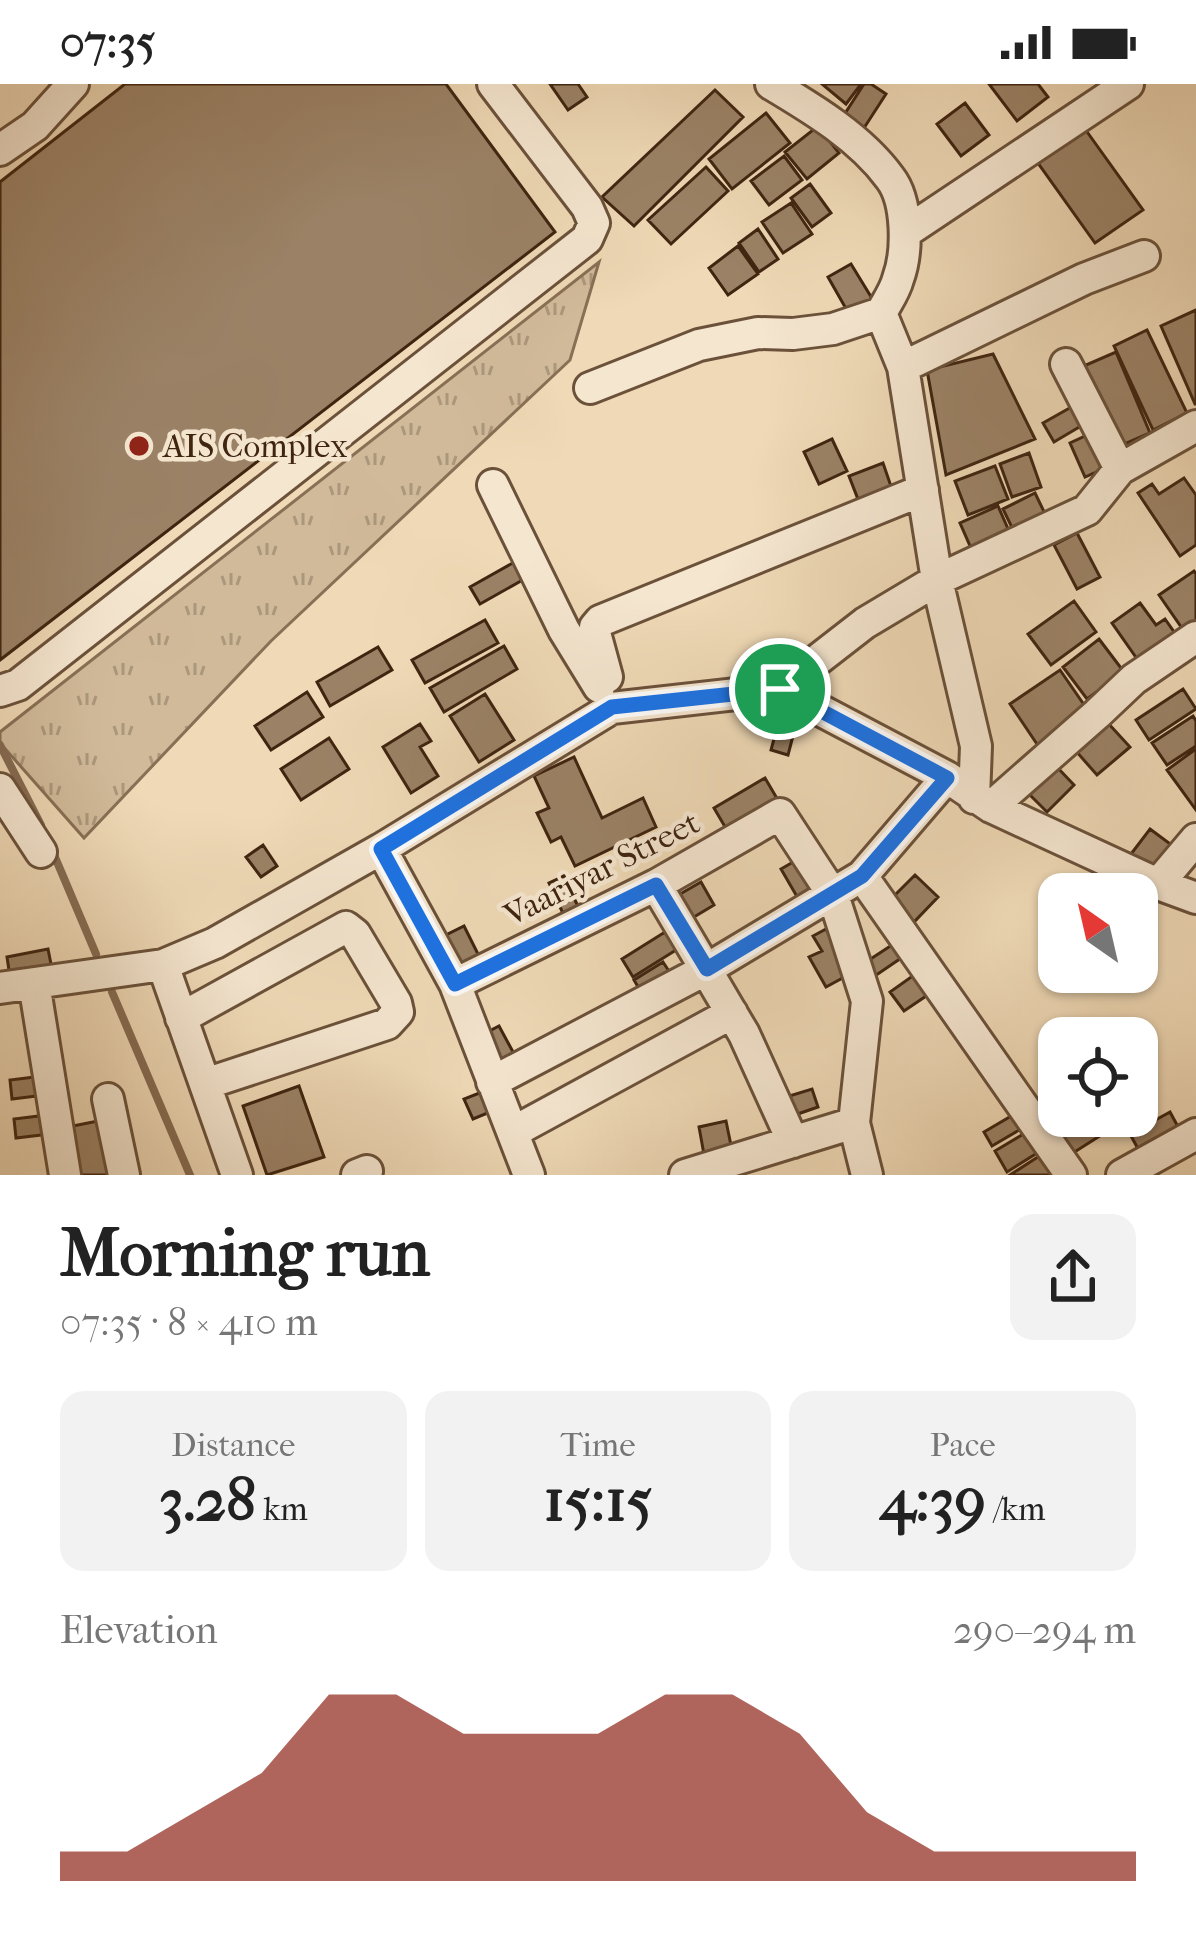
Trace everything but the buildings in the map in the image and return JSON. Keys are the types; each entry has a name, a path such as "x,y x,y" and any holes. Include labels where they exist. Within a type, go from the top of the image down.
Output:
{"street":[{"path":"0,150 34,126 73,84"},
{"path":"0,691 18,686 587,238 594,223 587,207 493,84"},
{"path":"590,388 718,340 833,329 881,313 898,279 906,232 894,182 863,148 771,84"},
{"path":"906,232 1128,84"},
{"path":"903,367 1084,279 1144,256"},
{"path":"881,313 903,367 938,580 976,746 983,802"},
{"path":"1066,364 1120,470"},
{"path":"780,689 865,623 938,580 1087,510 1120,470 1196,426"},
{"path":"493,484 564,630 609,692"},
{"path":"609,692 595,633 600,621 923,490"},
{"path":"983,802 1134,679 1196,637"},
{"path":"0,988 164,965 215,943 381,849 609,692 780,689 983,802 1135,873"},
{"path":"492,1082 707,969 862,876 947,778"},
{"path":"0,789 41,852"},
{"name":"Vaariyar Street","path":"455,984 656,885 780,814 833,895"},
{"path":"1196,839 1158,884 1196,898"},
{"path":"381,849 455,984 529,1175"},
{"path":"862,876 1070,1175"},
{"path":"656,885 732,1012 793,1142"},
{"path":"833,895 867,1000 854,1123 866,1175"},
{"path":"181,1018 346,927 355,934 396,1003 398,1012 387,1024 205,1084"},
{"path":"164,965 237,1175"},
{"path":"34,983 65,1175"},
{"path":"513,1132 732,1012"},
{"path":"108,1100 124,1175"},
{"path":"685,1175 854,1123"},
{"path":"1122,1175 1196,1134"}],"green space":[{"path":"599,262 570,360 271,641 84,838 0,743 0,732"}],"waterway":[{"path":"0,745 41,825"},
{"path":"52,850 96,954"},
{"path":"112,992 190,1175"}],"place":[{"name":"AIS Complex","path":"139,446"}],"route":[{"path":"780,689 947,778 862,876 707,969 656,885 455,984 381,849 612,707 780,689"}]}
